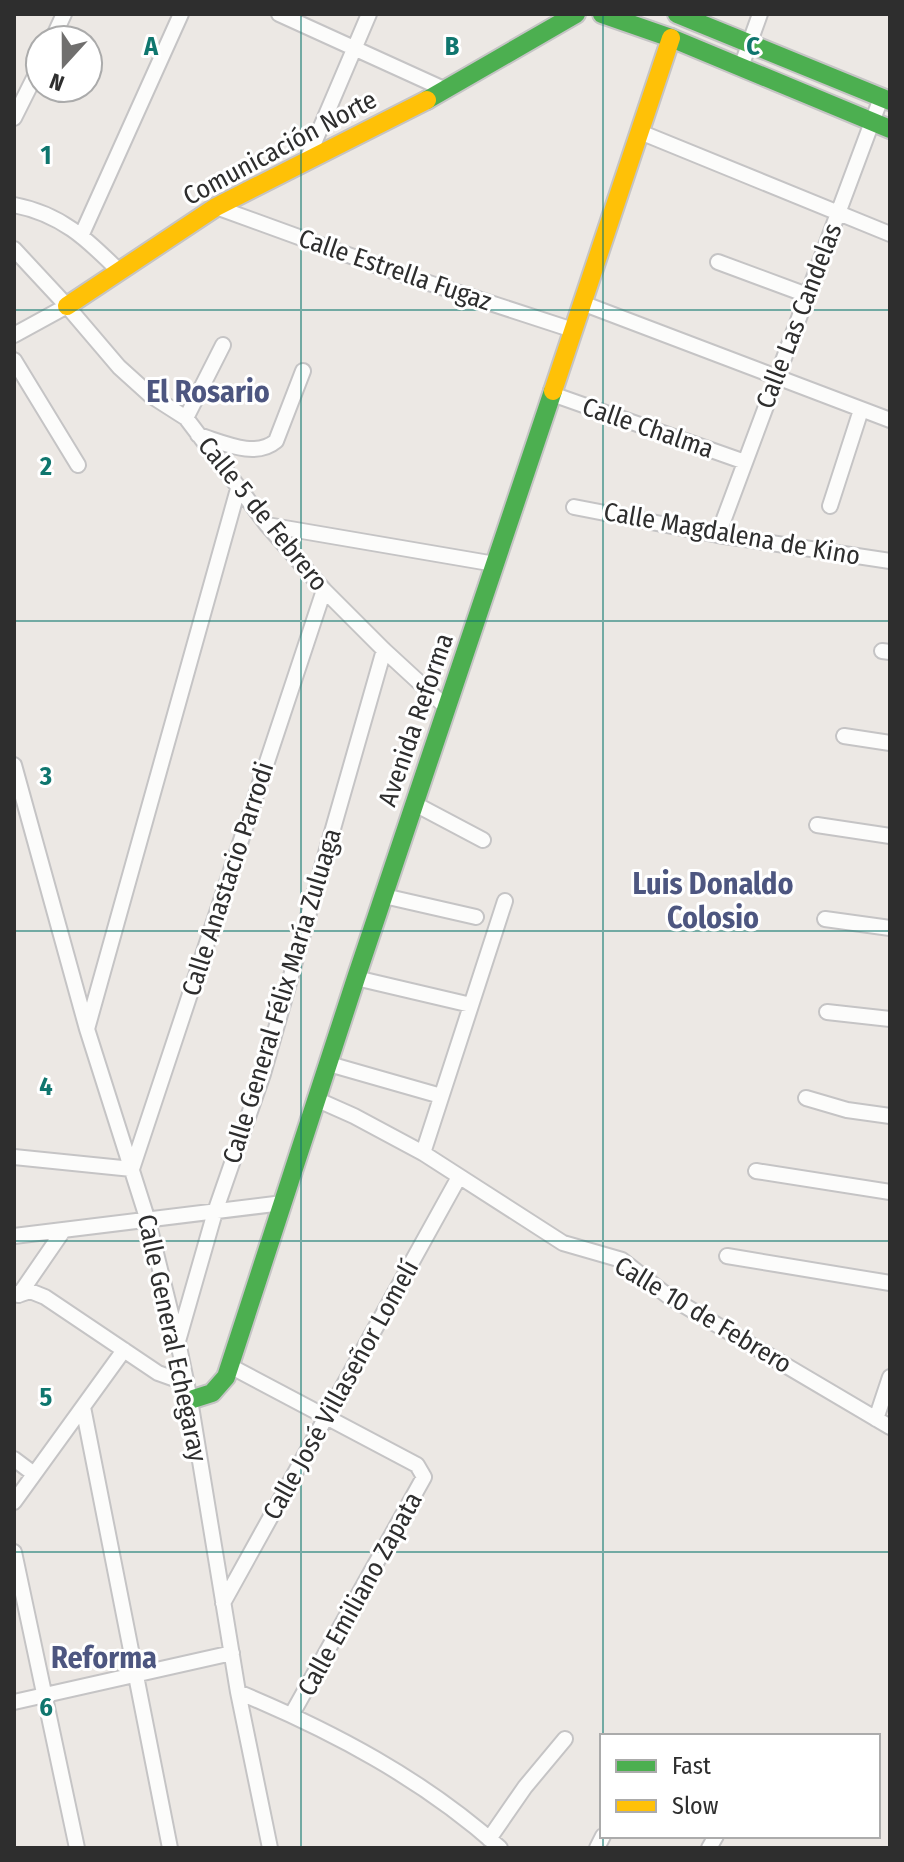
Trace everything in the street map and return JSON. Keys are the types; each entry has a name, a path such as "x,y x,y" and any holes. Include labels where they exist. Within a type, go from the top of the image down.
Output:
{"street":[{"path":"82,234 181,14"},
{"path":"279,14 446,90"},
{"path":"305,162 369,14"},
{"name":"Comunicación Norte","path":"14,335 67,306 216,207 446,90 576,14"},
{"path":"602,14 671,38 890,129"},
{"path":"677,14 886,100"},
{"path":"741,67 760,14"},
{"name":"Avenida Reforma","path":"190,1400 202,1398 216,1390 224,1382 230,1366 356,978 671,38"},
{"path":"14,118 24,98"},
{"name":"Calle Las Candelas","path":"718,535 872,122 886,100"},
{"path":"640,132 890,234"},
{"path":"14,205 54,219 82,234 119,271"},
{"name":"Calle Estrella Fugaz","path":"216,207 395,272 573,330"},
{"name":"Calle 5 de Febrero","path":"14,249 119,367 150,395 186,418 238,489 324,590 447,708"},
{"path":"718,262 807,295"},
{"path":"582,303 890,420"},
{"path":"186,418 223,345"},
{"path":"14,360 78,465"},
{"path":"198,435 257,451 268,448 276,441 303,371"},
{"name":"Calle Chalma","path":"552,394 745,462"},
{"path":"830,506 861,410"},
{"path":"87,1029 238,489"},
{"name":"Calle Magdalena de Kino","path":"574,507 718,535 890,561"},
{"path":"267,525 495,564"},
{"name":"Calle Anastacio Parrodi","path":"132,1169 324,590"},
{"name":"Calle General Félix María Zuluaga","path":"178,1342 215,1212 263,1074 384,650"},
{"path":"844,736 890,743"},
{"name":"Calle General Echegaray","path":"14,765 20,812 148,1221 178,1342 238,1692 270,1848"},
{"path":"415,804 483,840"},
{"path":"817,825 890,836"},
{"path":"384,896 476,917"},
{"path":"423,1153 505,901"},
{"path":"825,919 890,928"},
{"path":"356,978 471,1005"},
{"path":"827,1012 890,1019"},
{"path":"329,1064 441,1096"},
{"path":"806,1098 847,1110 890,1116"},
{"name":"Calle 10 de Febrero","path":"318,1100 423,1153 563,1243 622,1260 668,1296 890,1427"},
{"path":"14,1157 132,1169"},
{"path":"756,1171 890,1192"},
{"name":"Calle José Villaseñor Lomelí","path":"223,1604 459,1177"},
{"path":"14,1236 283,1203"},
{"path":"15,1297 63,1231"},
{"path":"727,1256 890,1283"},
{"path":"15,1297 30,1291 45,1297 158,1373 186,1380"},
{"path":"14,1502 124,1350"},
{"path":"230,1366 327,1417"},
{"path":"876,1419 890,1377"},
{"path":"83,1407 170,1848"},
{"name":"Calle Emiliano Zapata","path":"292,1714 423,1481 423,1472 417,1465 327,1417"},
{"path":"14,1459 34,1474"},
{"path":"14,1552 77,1848"},
{"path":"14,1702 232,1653"},
{"path":"238,1692 292,1714 395,1770 494,1843 525,1787 565,1739"}],"traffic: fast":[{"path":"427,100 576,14"},
{"path":"602,14 671,38 890,129"},
{"path":"677,14 890,101"},
{"path":"190,1400 212,1393 226,1377 553,391"}],"traffic: slow":[{"path":"553,391 671,38"},
{"path":"67,306 216,207 427,100"}],"district":[{"name":"El Rosario","path":"208,392"},
{"name":"Luis Donaldo Colosio","path":"713,901"},
{"name":"Reforma","path":"104,1658"}]}
